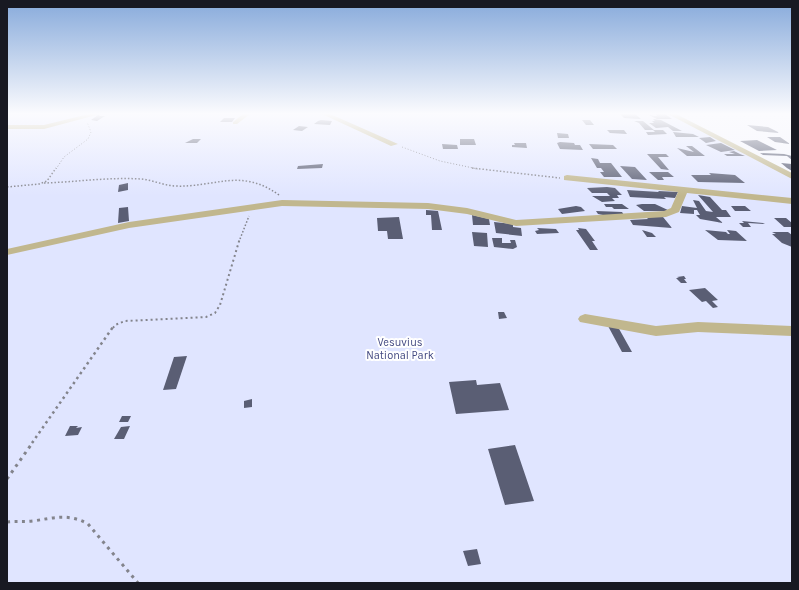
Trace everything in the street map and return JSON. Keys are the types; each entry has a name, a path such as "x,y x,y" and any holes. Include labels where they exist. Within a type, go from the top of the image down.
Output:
{"street":[{"path":"388,142 394,144"},
{"path":"724,142 792,176"},
{"path":"567,178 792,201"},
{"path":"7,252 134,224 289,202 428,206 467,211 506,222 521,222 666,214 675,210 679,197 684,190"},
{"path":"585,319 656,331 698,327 792,330"}],"path":[{"path":"44,183 53,174 64,157 85,142"},
{"path":"394,144 436,160 462,166 567,178"},
{"path":"7,187 44,183 142,179 168,186 177,186 228,179 243,179 274,190 289,202"},
{"path":"7,479 115,325 125,321 206,317 215,313 220,305 238,243 254,207"},
{"path":"7,522 30,521 68,515 78,517 88,524 138,583"}],"green space":[{"name":"Vesuvius National Park","path":"7,142 728,142 792,174 792,583 7,583"}],"building":[{"path":"188,142 198,142 197,143 185,143"},
{"path":"460,142 475,142 476,145 460,145"},
{"path":"560,142 580,145 583,150 560,149 557,143"},
{"path":"741,142 760,142 777,150 759,151"},
{"path":"775,142 786,142 790,144"},
{"path":"514,143 526,143 527,148 512,147 512,145 515,145"},
{"path":"721,143 735,150 721,152 706,145"},
{"path":"442,144 457,145 458,149 443,149"},
{"path":"589,144 613,145 617,149 593,149"},
{"path":"686,146 692,146 705,156 687,156 677,148 694,152"},
{"path":"734,151 745,156 727,156 724,154 735,154 729,152"},
{"path":"760,153 784,154 792,156 792,160 787,156 763,155"},
{"path":"647,154 666,154 669,157 658,157 669,170 661,169"},
{"path":"591,158 598,159 600,163 611,163 622,177 604,177 600,172 604,172 601,168 597,168"},
{"path":"781,163 792,164 792,171 787,168"},
{"path":"323,164 322,168 297,169 298,166"},
{"path":"620,166 635,167 647,180 632,179"},
{"path":"649,172 668,172 674,177 662,177 664,180 658,180"},
{"path":"709,173 735,175 745,183 698,182 691,175 711,175"},
{"path":"128,183 128,190 118,192 119,185"},
{"path":"587,188 615,188 622,195 617,195 619,198 612,198 615,201 602,202 592,196 610,196 607,193 592,193"},
{"path":"627,190 678,192 675,198 664,197 666,199 630,197"},
{"path":"698,195 710,197 722,210 726,210 731,217 716,217 723,223 700,219 696,215 700,215 697,210 694,210 694,214 680,213 682,206 697,208 693,200 699,201 706,211 713,212"},
{"path":"604,204 622,204 629,209 614,209 612,207 606,207"},
{"path":"655,204 670,211 644,211 636,205"},
{"path":"576,206 581,207 585,211 562,214 558,209"},
{"path":"731,206 745,206 751,211 735,211"},
{"path":"128,207 129,221 118,223 119,208"},
{"path":"426,210 438,211 442,230 432,230 431,215 426,215"},
{"path":"596,211 622,212 624,215 603,215 598,214"},
{"path":"472,215 489,219 490,225 473,225"},
{"path":"399,217 403,239 388,239 387,231 378,231 377,218"},
{"path":"646,217 663,217 672,228 633,225 630,220 648,219"},
{"path":"774,218 786,218 792,223 792,227 784,227"},
{"path":"742,221 765,224 748,223 751,227 743,227 739,223 744,223"},
{"path":"494,222 513,224 513,227 521,228 522,236 496,233"},
{"path":"537,228 556,229 559,233 537,234 535,231 539,230"},
{"path":"578,228 586,229 595,241 592,241 598,250 590,250 576,230 579,230"},
{"path":"642,230 652,233 656,237 647,237"},
{"path":"705,230 726,232 728,234 730,234 727,230 736,231 747,241 718,240"},
{"path":"472,232 487,233 488,247 474,246"},
{"path":"772,232 788,232 792,235 792,247 782,243 772,234 776,234"},
{"path":"492,238 502,238 502,243 511,243 510,240 515,240 517,247 513,249 494,247"},
{"path":"684,276 687,283 681,283 676,278 679,278 677,277"},
{"path":"705,288 718,300 712,301 718,307 713,308 706,301 702,302 689,290"},
{"path":"498,312 504,312 507,318 499,319"},
{"path":"608,326 618,327 632,352 622,352"},
{"path":"187,356 176,389 163,390 174,357"},
{"path":"476,380 477,385 500,383 509,410 456,414 449,382"},
{"path":"252,399 252,407 244,408 244,401"},
{"path":"122,416 131,416 128,422 119,422"},
{"path":"70,426 78,426 76,428 82,427 78,435 65,436"},
{"path":"130,426 124,439 114,439 121,427"},
{"path":"515,445 534,501 505,505 488,449"},
{"path":"477,549 481,564 468,566 463,551"}]}
